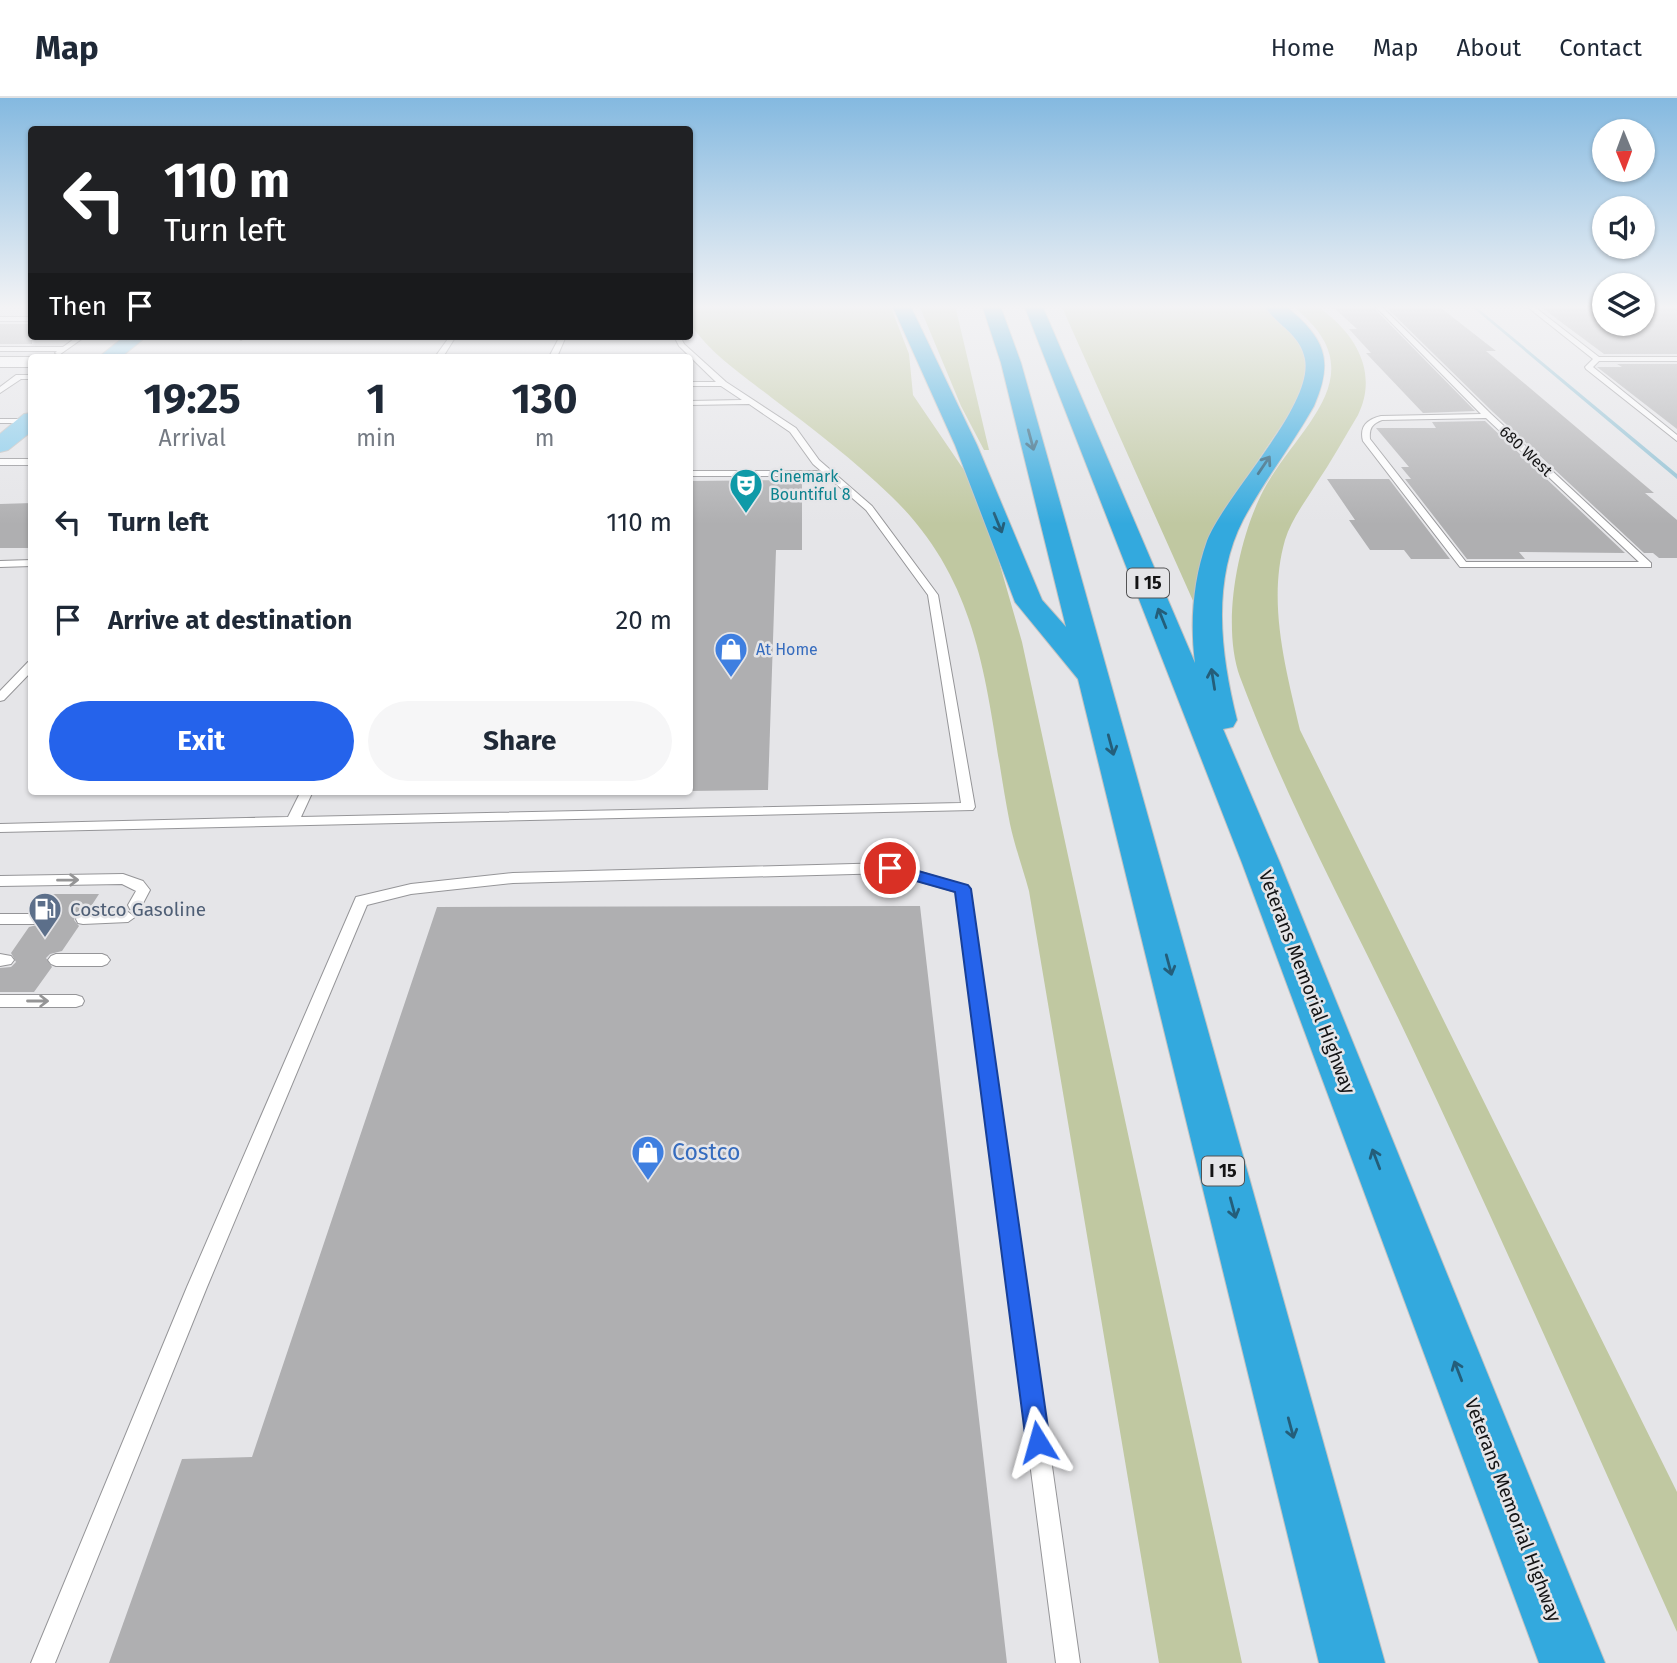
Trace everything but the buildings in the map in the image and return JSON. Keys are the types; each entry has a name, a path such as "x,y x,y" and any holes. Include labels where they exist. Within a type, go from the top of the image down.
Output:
{"highway":[{"path":"935,378 966,445 1028,602 1093,679"},
{"name":"I 15","path":"1015,378 1352,1663"},
{"name":"Veterans Memorial Highway","path":"1063,378 1261,863 1572,1663"},
{"path":"1261,863 1220,715 1209,648 1210,585 1221,541 1239,503 1309,395 1314,378"}],"main road":[{"path":"0,445 23,423"}],"lane":[{"path":"0,828 968,807 933,595 869,508 816,462 793,430 717,378"},
{"name":"680 West","path":"1451,378 1648,565 1463,565 1366,439 1365,429 1370,422 1381,418 1488,415"},
{"path":"1602,378 1677,439"},
{"path":"693,384 723,384"},
{"path":"693,403 750,402"},
{"path":"0,462 28,462"},
{"path":"693,474 816,473"},
{"path":"0,564 28,564"},
{"path":"2,693 28,668"},
{"path":"292,822 305,795"},
{"path":"43,1663 197,1287 361,901 411,889 513,877 890,868 963,889 1068,1663"},
{"path":"0,881 123,879 138,884 143,890 131,911 83,919"},
{"path":"0,919 34,919"},
{"path":"57,960 102,960"},
{"path":"0,1001 76,1001"}],"green space":[{"path":"747,378 911,378 913,395 964,470 983,506 1022,642 1242,1663 1159,1663 1029,891 1010,824 978,649 965,608 947,569 923,532 891,496 833,445"},
{"path":"949,378 972,378 989,450 984,450"},
{"path":"1094,378 1307,378 1306,389 1222,514 1194,603"},
{"path":"1331,378 1365,378 1366,388 1358,415 1291,525 1280,564 1280,636 1300,730 1677,1492 1677,1632 1444,1116 1278,770 1240,677 1232,632 1232,608 1246,533 1263,491 1324,400"}],"waterway":[{"path":"1559,378 1677,477"}],"place":[{"name":"Cinemark Bountiful 8","path":"746,515"},
{"name":"At Home","path":"731,679"},
{"name":"Costco Gasoline","path":"45,939"},
{"name":"Costco","path":"648,1182"}],"route":[{"path":"890,868 963,889 1038,1442"}]}
